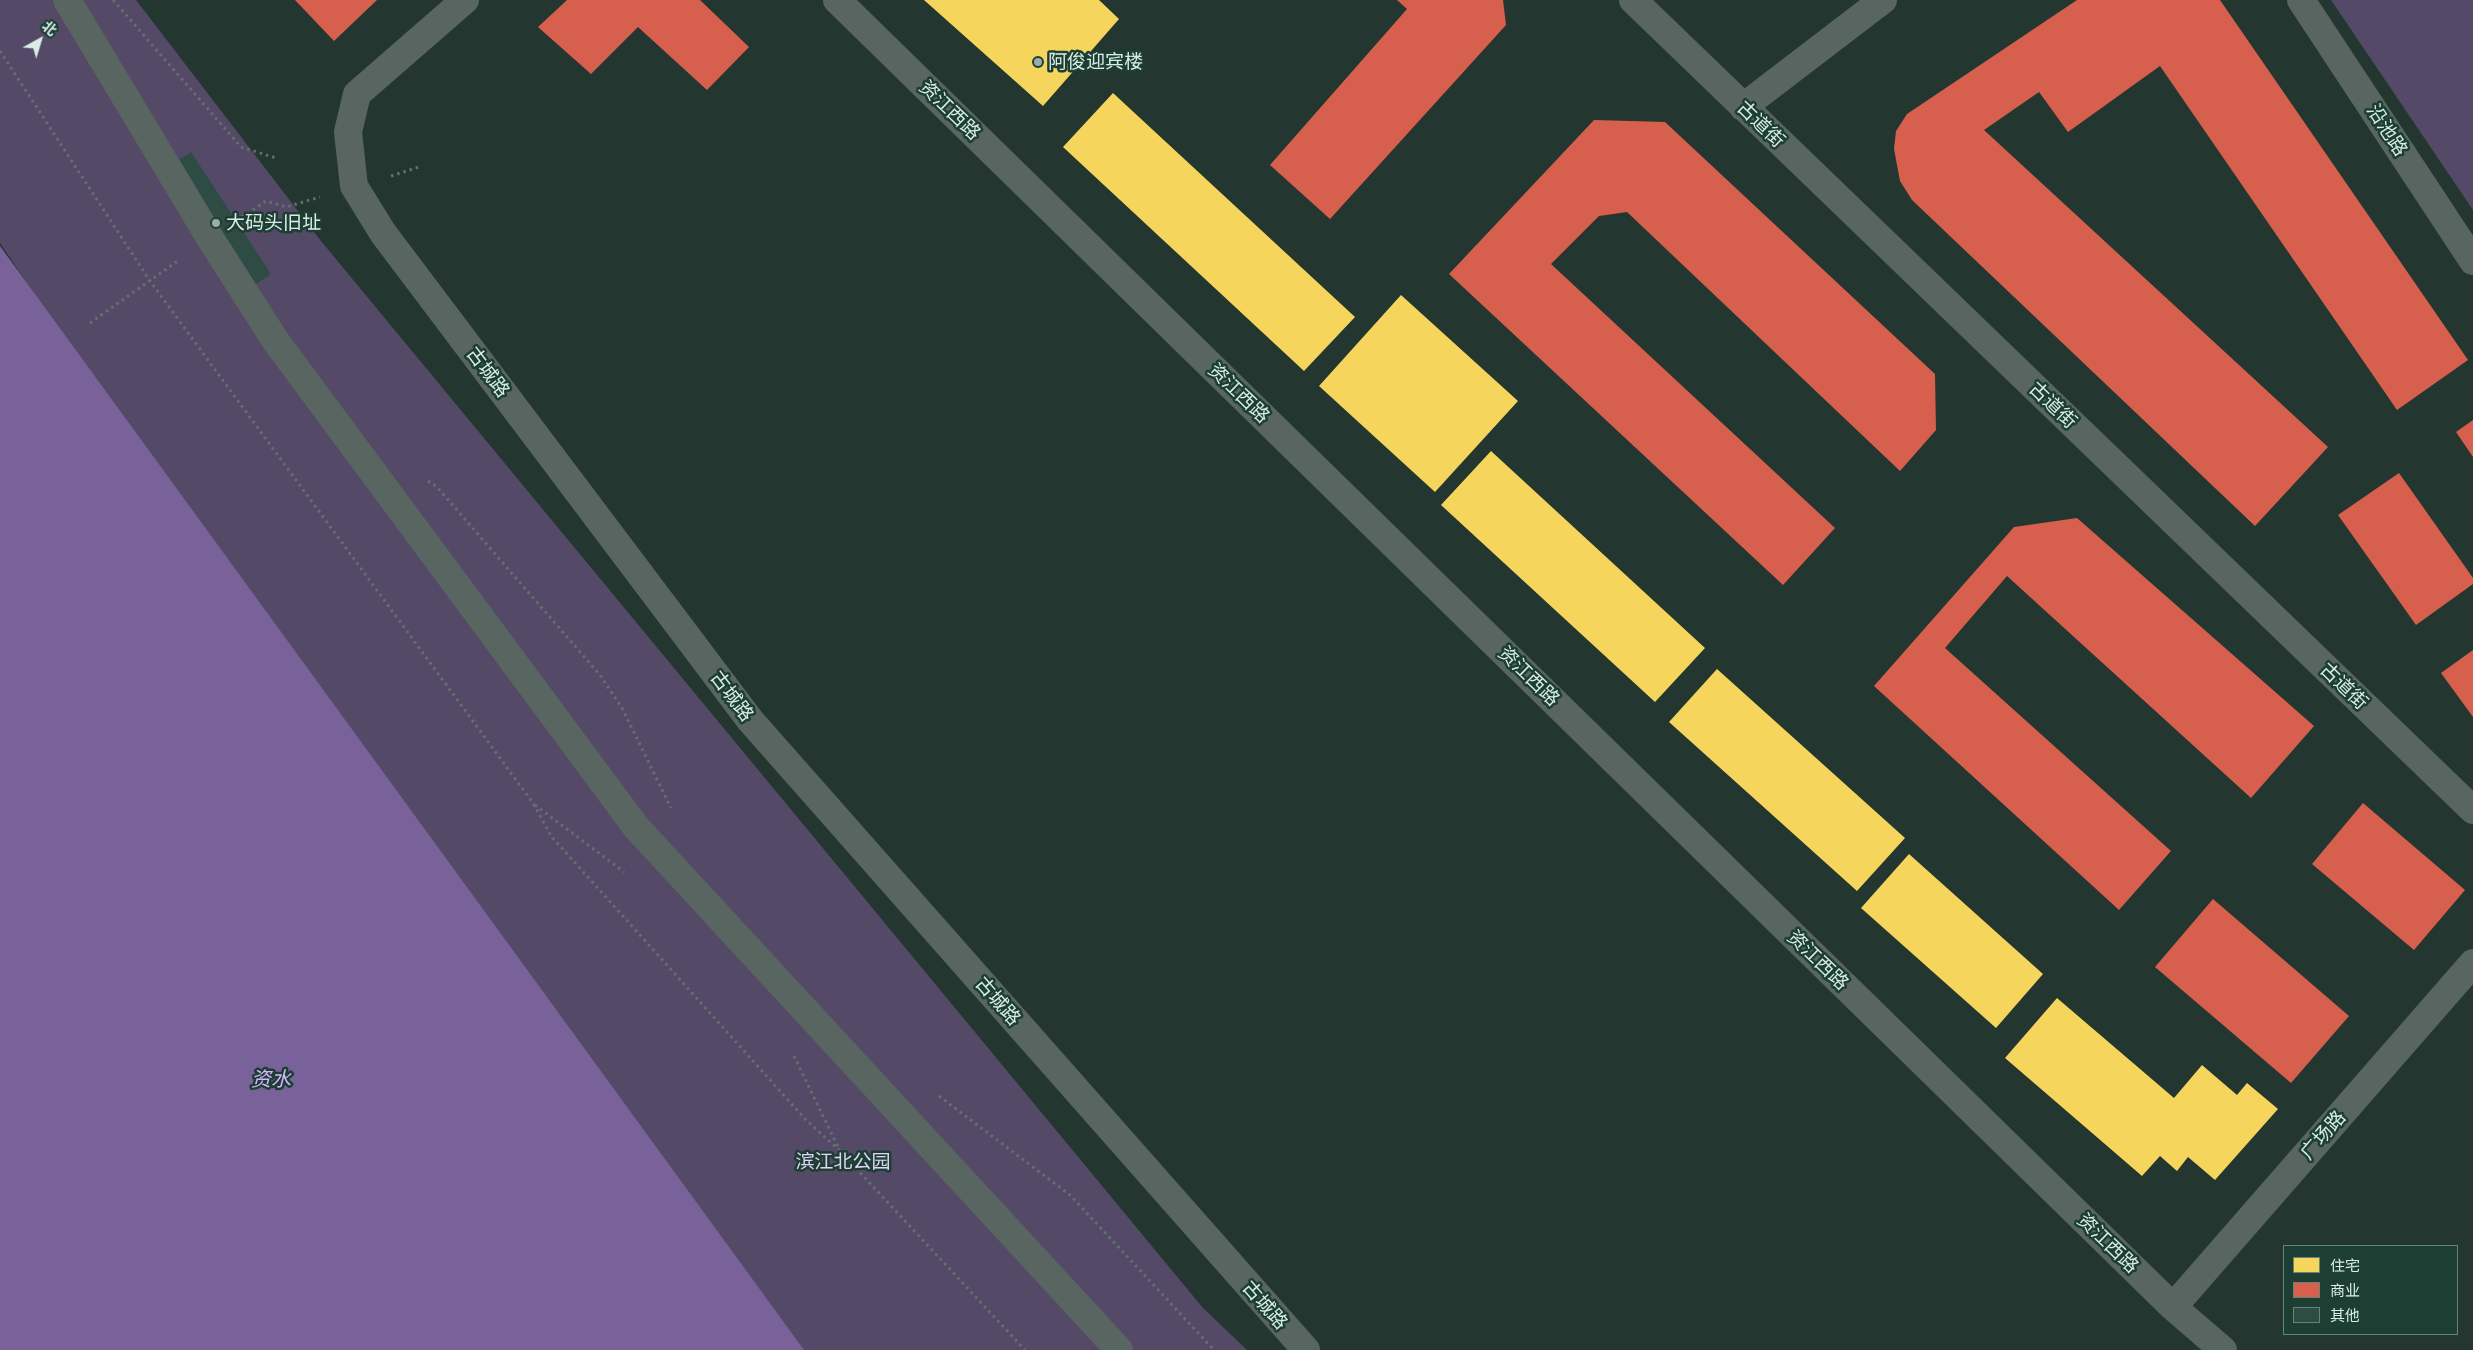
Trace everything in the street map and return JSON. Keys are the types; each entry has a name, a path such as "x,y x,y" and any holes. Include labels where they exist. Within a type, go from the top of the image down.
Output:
{"street":[{"path":"67,0 210,238 274,340 636,827 1119,1350"},
{"name":"古城路","path":"465,0 357,94 348,132 354,186 383,233 750,720 1306,1350"},
{"name":"资江西路","path":"837,0 2173,1307 2223,1350"},
{"name":"古道街","path":"1633,0 2473,810"},
{"path":"1743,107 1883,0"},
{"name":"沿池路","path":"2301,0 2473,261"},
{"name":"广场路","path":"2173,1307 2473,963"}],"path":[{"path":"114,0 241,147 276,158"},
{"path":"0,51 150,281 533,803 551,836 806,1120 839,1150 1025,1350"},
{"path":"90,323 266,201 286,208 419,168"},
{"path":"421,476 437,487 600,675 622,708 673,811"},
{"path":"533,803 628,875"},
{"path":"794,1055 839,1150"},
{"path":"938,1096 1070,1195 1214,1350"}],"green space":[{"name":"滨江北公园","path":"0,0 136,0 321,241 1203,1308 1247,1350 747,1350 0,243"},
{"path":"2331,0 2473,0 2473,210"}],"water":[{"name":"资水","path":"0,246 804,1350 0,1350"}],"building: 住宅":[{"name":"阿俊迎宾楼","path":"924,0 1099,0 1119,19 1043,106"},
{"path":"1113,93 1355,317 1304,371 1063,147"},
{"path":"1401,295 1518,401 1435,492 1319,386"},
{"path":"1491,451 1705,648 1655,702 1441,505"},
{"path":"1717,669 1905,838 1857,891 1669,722"},
{"path":"1909,854 2043,974 1996,1028 1861,908"},
{"path":"2057,998 2174,1098 2202,1065 2237,1095 2247,1083 2278,1109 2215,1180 2188,1157 2177,1171 2160,1156 2142,1176 2005,1058"}],"building: 商业":[{"path":"295,0 377,0 334,41"},
{"path":"567,0 700,0 749,47 707,90 638,27 591,74 538,27"},
{"path":"1397,0 1503,0 1506,25 1330,219 1270,165 1407,9"},
{"path":"2077,0 2220,0 2468,360 2397,410 2160,66 2068,132 2039,92 1984,130 2328,447 2255,526 1912,200 1900,181 1894,149 1896,131 1907,114"},
{"path":"1594,120 1665,122 1935,374 1936,430 1900,471 1627,212 1599,216 1551,264 1835,528 1783,585 1449,274"},
{"path":"2473,420 2473,457 2456,432"},
{"path":"2399,473 2473,578 2473,584 2416,625 2338,515"},
{"path":"2077,518 2314,726 2251,798 2007,576 1945,648 2171,851 2119,910 1874,686 2014,527"},
{"path":"2473,650 2473,717 2441,673"},
{"path":"2363,803 2465,890 2414,950 2312,864"},
{"path":"2213,899 2349,1016 2291,1083 2155,967"}],"building: 其他":[{"name":"大码头旧址","path":"191,152 271,274 241,294 162,171"}],"place":[{"name":"阿俊迎宾楼","path":"1038,62"},
{"name":"大码头旧址","path":"216,223"}]}
